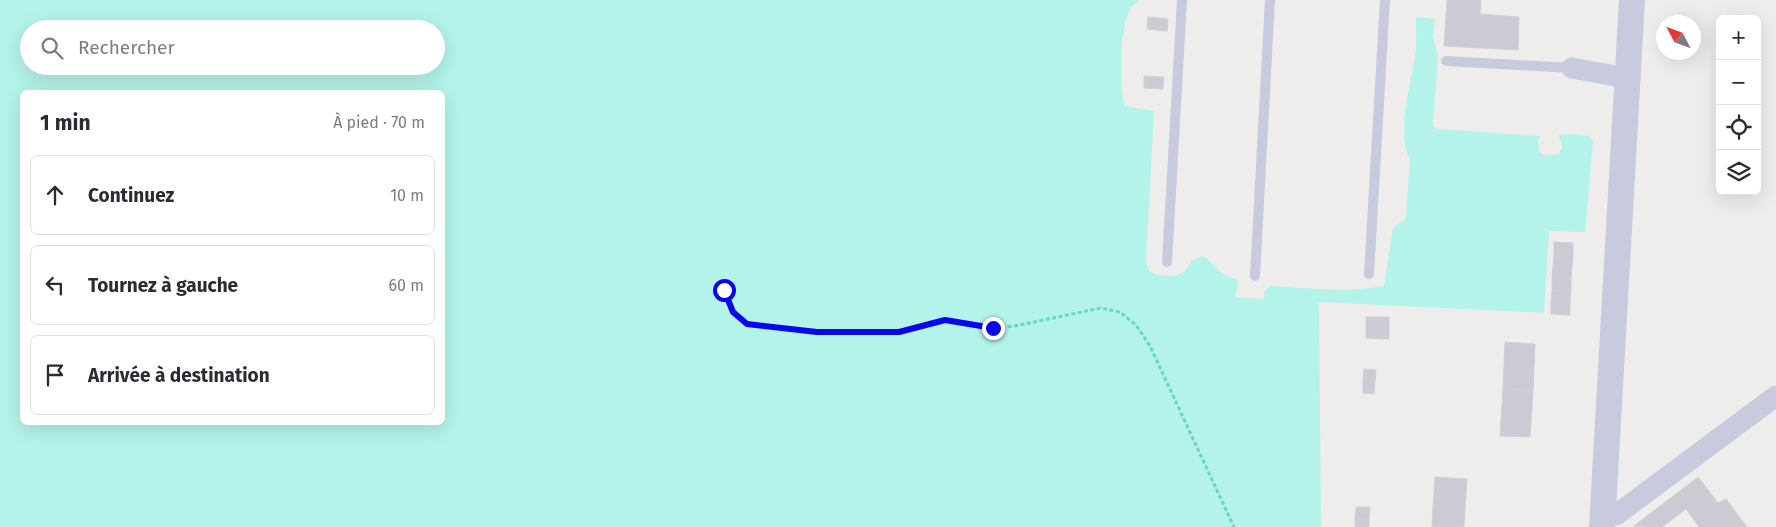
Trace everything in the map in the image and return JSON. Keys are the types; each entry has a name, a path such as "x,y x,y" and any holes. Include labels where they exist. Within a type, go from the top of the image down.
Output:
{"street":[{"path":"1632,0 1602,522 1616,515 1776,396"},
{"path":"1572,68 1627,78"}],"lane":[{"path":"1167,262 1182,0"},
{"path":"1255,276 1270,0"},
{"path":"1369,274 1385,0"},
{"path":"1446,62 1572,68"}],"path":[{"path":"724,290 733,312 747,324 817,332 899,332 945,320 993,328 1015,326 1101,308 1120,312 1136,325 1150,346 1234,527"}],"shaded area":[{"path":"0,0 1140,0 1132,7 1124,29 1121,70 1124,106 1154,111 1146,262 1149,271 1158,275 1176,276 1184,272 1191,262 1202,256 1220,272 1237,279 1238,286 1235,297 1264,299 1265,290 1270,286 1341,290 1384,286 1393,228 1406,218 1410,159 1404,137 1404,123 1416,51 1416,17 1435,19 1433,37 1438,58 1433,126 1437,129 1540,136 1538,141 1539,152 1543,155 1559,154 1562,148 1559,135 1589,136 1593,141 1585,232 1549,231 1544,313 1319,302 1321,527 0,527"}],"building":[{"path":"1447,0 1481,0 1480,14 1519,17 1518,50 1444,46"},
{"path":"1148,17 1168,19 1167,31 1147,29"},
{"path":"1144,76 1164,77 1163,89 1144,88"},
{"path":"1554,242 1573,243 1573,255 1554,254"},
{"path":"1554,254 1573,255 1572,267 1553,266"},
{"path":"1553,266 1572,267 1571,279 1552,278"},
{"path":"1552,278 1571,279 1571,291 1552,290"},
{"path":"1552,290 1571,291 1570,303 1551,302"},
{"path":"1551,302 1570,303 1570,315 1551,314"},
{"path":"1366,317 1389,317 1389,339 1366,338"},
{"path":"1505,342 1535,344 1533,391 1503,389"},
{"path":"1364,369 1376,370 1375,382 1363,381"},
{"path":"1363,381 1375,382 1374,394 1363,393"},
{"path":"1503,389 1533,391 1530,437 1500,436"},
{"path":"1435,477 1467,479 1464,526 1432,524"},
{"path":"1698,477 1718,503 1726,499 1747,527 1699,527 1686,509 1662,527 1634,526"},
{"path":"1356,507 1370,507 1369,519 1355,519"},
{"path":"1355,519 1369,519 1369,527 1355,527"},
{"path":"1432,524 1464,526 1464,527 1432,527"}],"route":[{"path":"724,290 733,312 747,324 817,332 872,333 899,332 945,320 993,328"}]}
